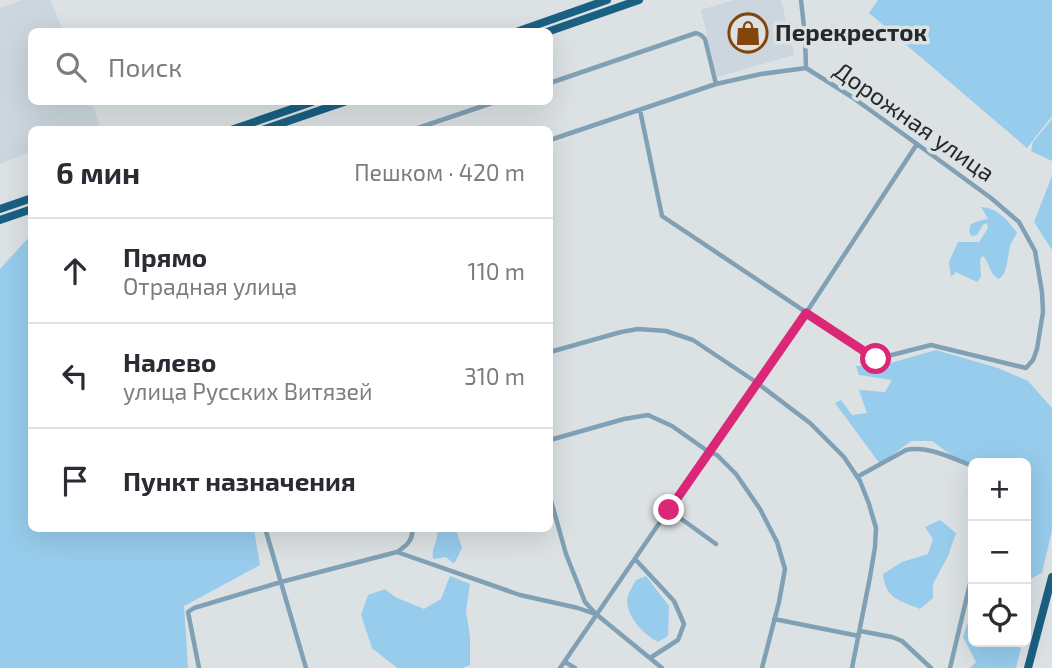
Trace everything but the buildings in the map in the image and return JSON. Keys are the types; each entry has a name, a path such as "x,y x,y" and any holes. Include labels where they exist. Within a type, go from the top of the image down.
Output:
{"highway":[{"path":"527,28 607,0"},
{"path":"553,30 639,0"},
{"path":"243,126 304,105"},
{"path":"274,126 335,105"},
{"path":"0,209 28,199"},
{"path":"0,220 28,210"},
{"path":"1028,668 1052,577"}],"street":[{"path":"800,0 806,68"},
{"path":"553,82 696,33 705,39 716,84"},
{"name":"Дорожная улица","path":"553,139 716,84 806,68 852,97 991,198 1019,222 1035,251 1041,276 1043,312 1034,360 1027,368 931,345 876,359 806,313"},
{"path":"423,126 486,105"},
{"path":"640,110 662,216 806,313"},
{"path":"561,668 806,313 917,144"},
{"path":"553,351 638,329 666,331 693,340 757,382 810,423 844,457 858,477 876,528 875,547 852,668"},
{"path":"553,439 624,419 649,415 672,426 717,455 736,474 760,509 777,542 785,569 762,668"},
{"path":"858,477 913,448 968,464"},
{"path":"553,507 570,566 585,601 596,614 662,668"},
{"path":"669,510 716,544"},
{"path":"266,532 306,668"},
{"path":"199,668 188,612 194,608 397,552 409,543 413,532"},
{"path":"397,552 520,595 596,614"},
{"path":"635,559 674,601 684,624 678,640 650,658"},
{"path":"950,668 970,584"},
{"path":"774,620 892,637 902,641 931,668"},
{"path":"565,662 575,668"}],"shaded area":[{"path":"22,0 50,0 62,28 28,28 28,105 92,105 100,125 28,126 28,152 0,164 0,8"},
{"name":"Перекресток","path":"734,0 781,0 794,55 717,77 701,10"},
{"path":"878,0 1052,0 1052,116 1027,148 869,13"},
{"path":"1052,119 1052,161 1031,151 1033,142"},
{"path":"1052,176 1052,250 1034,222"},
{"path":"981,207 997,212 1017,233 1010,245 1004,274 999,279 996,277 983,256 980,259 981,277 977,282 956,272 951,277 949,262 958,242 979,242 988,228 987,223 977,235 971,236 971,224 988,219"},
{"path":"28,238 28,532 254,532 260,565 184,606 188,668 0,668 0,269"},
{"path":"936,350 998,368 1028,381 1052,408 1052,530 1042,573 1031,578 1031,458 968,458 968,462 958,460 932,441 911,441 880,464 835,403 841,400 852,415 867,413 859,390 885,392 892,380 859,375 856,366 887,364"},
{"path":"940,520 956,533 948,556 933,584 933,598 920,609 895,598 887,589 883,574 902,562 928,554 933,539 925,527"},
{"path":"437,532 457,532 462,548 455,562 446,557 433,559"},
{"path":"450,576 470,584 466,611 470,665 462,668 397,668 372,648 361,615 368,595 385,589 395,597 424,609 441,599"},
{"path":"646,576 669,606 668,636 658,642 638,625 628,608 628,596 636,580"},
{"path":"967,624 968,624 968,647 963,637"},
{"path":"968,647 1021,648 1016,668 970,668 976,662"}],"place":[{"name":"Перекресток","path":"748,33"}],"route":[{"path":"669,510 806,313 876,359"}]}
